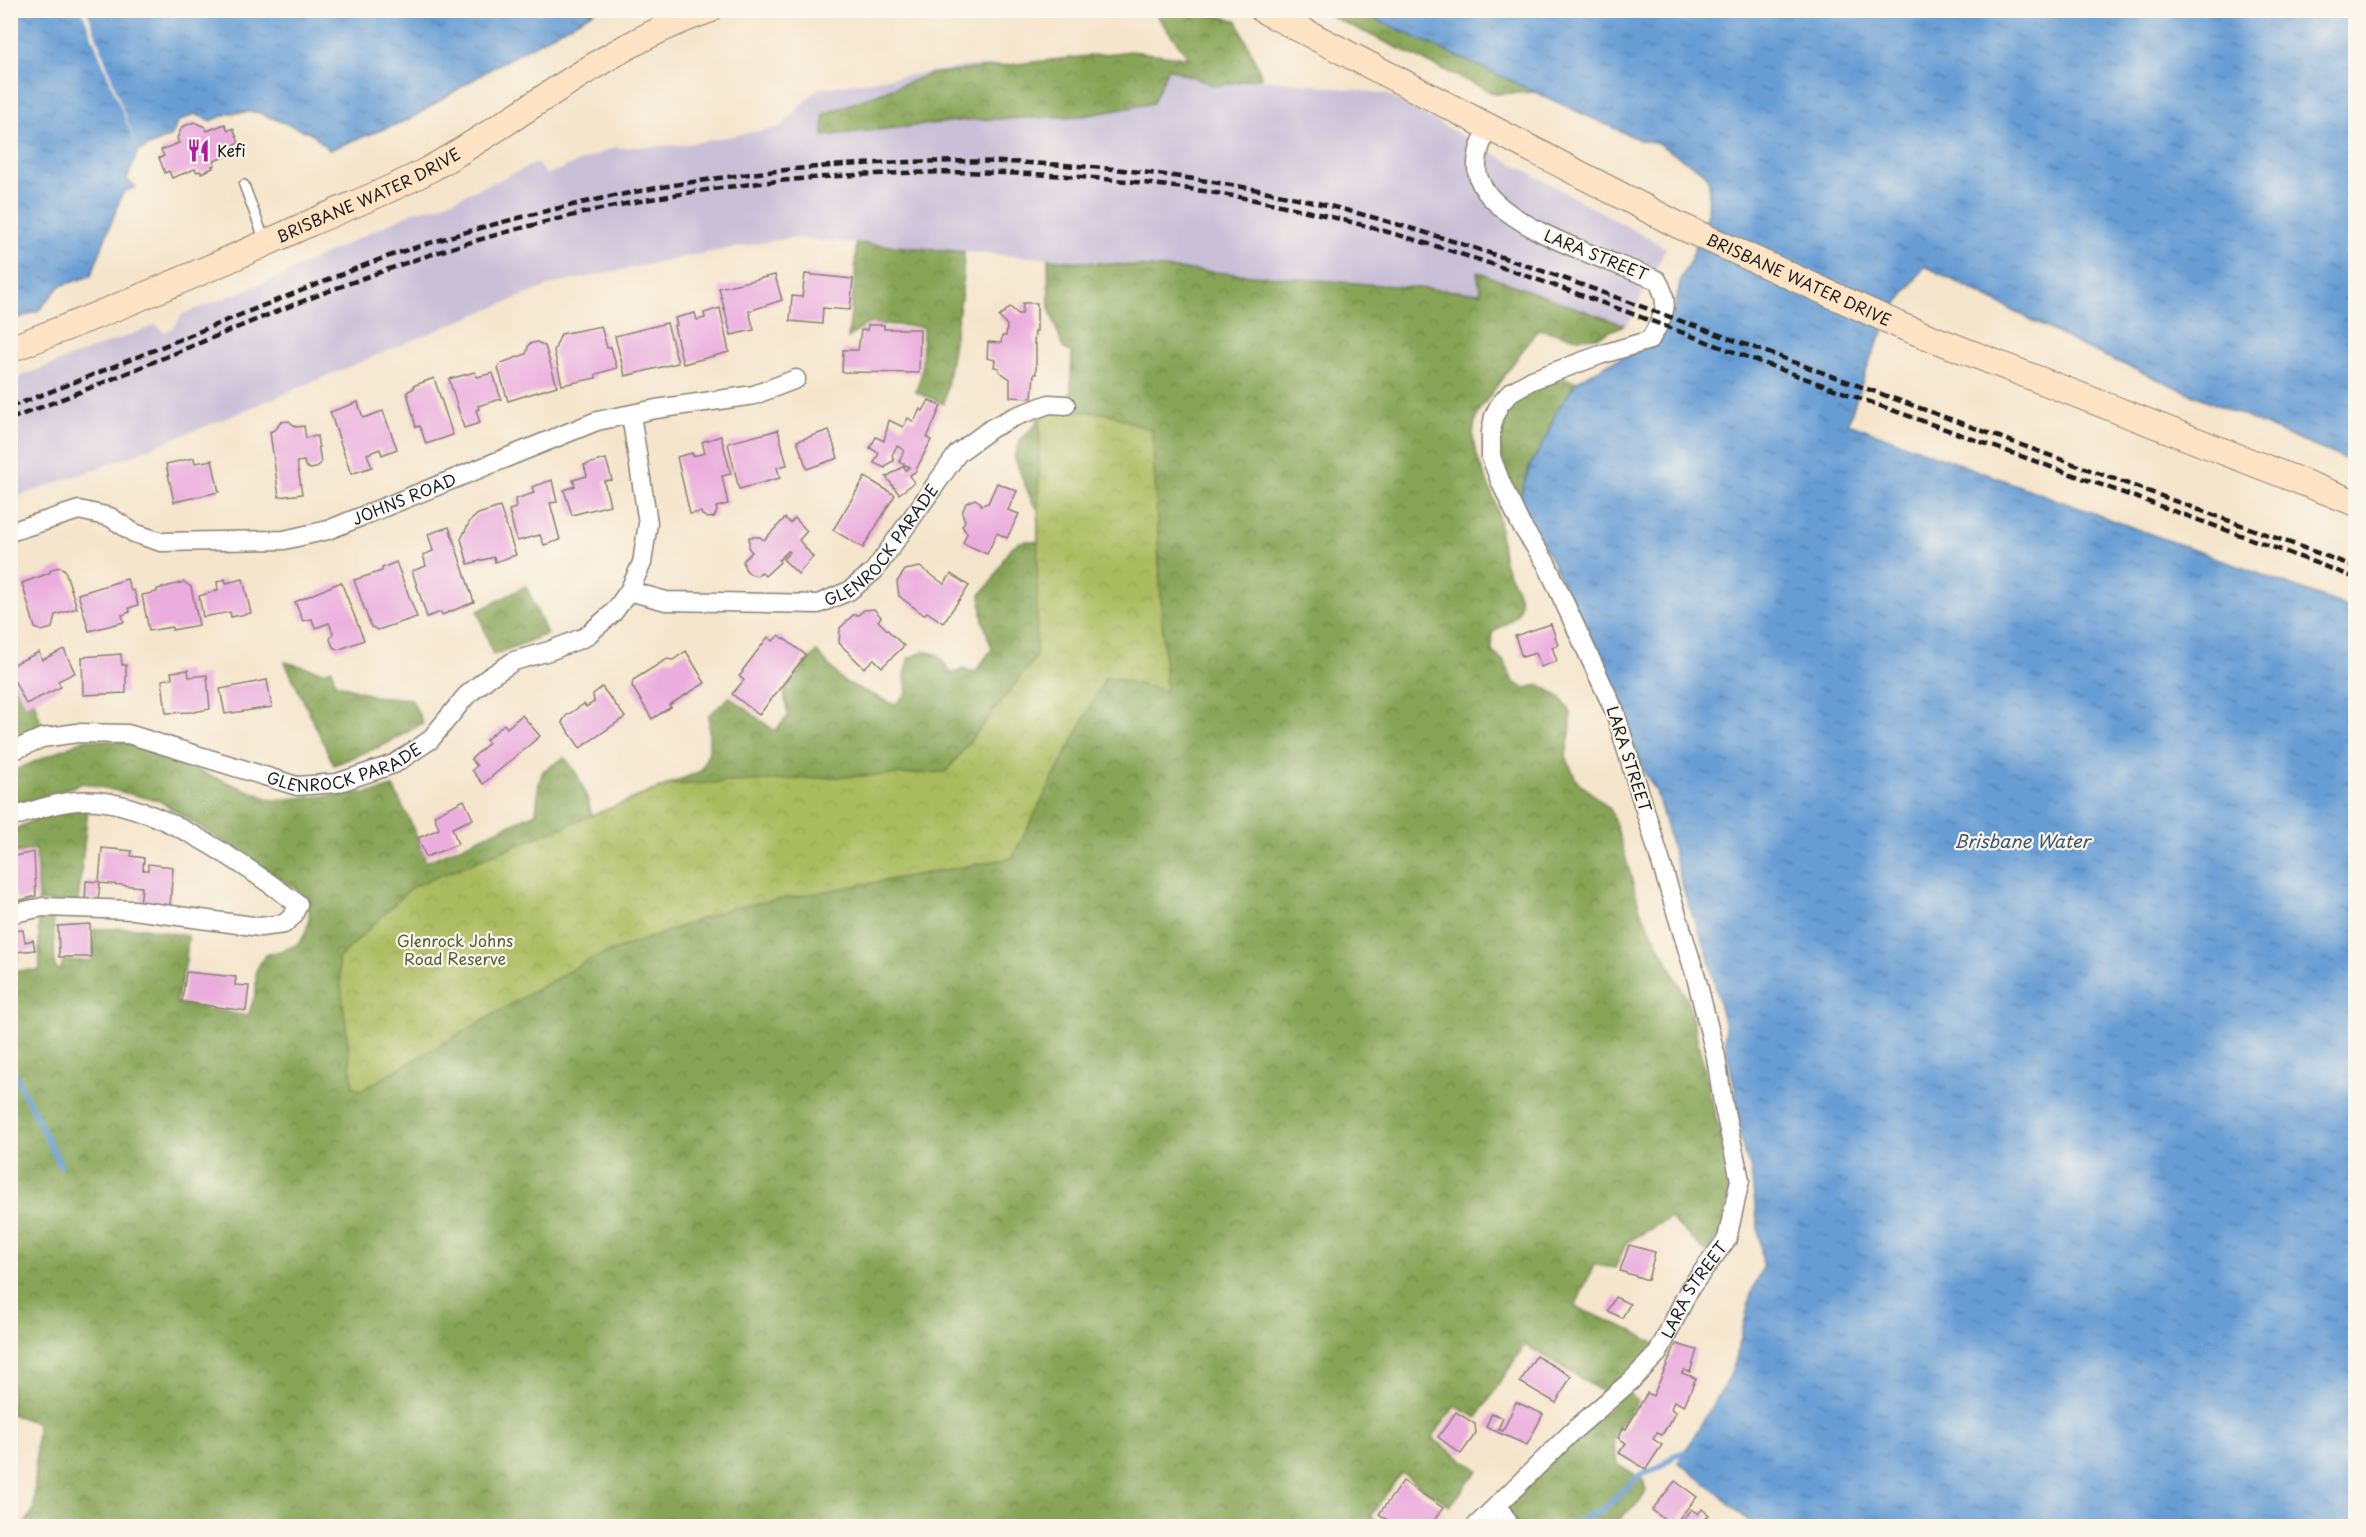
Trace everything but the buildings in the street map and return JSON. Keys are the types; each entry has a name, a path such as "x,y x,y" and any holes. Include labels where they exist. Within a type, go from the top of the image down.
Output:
{"main road":[{"name":"BRISBANE WATER DRIVE","path":"10,350 82,322 266,243 426,171 567,82 629,46 666,27 709,10"},
{"name":"BRISBANE WATER DRIVE","path":"1263,10 1678,225 1901,326 2355,503"}],"street":[{"name":"LARA STREET","path":"1476,1527 1573,1431 1632,1380 1658,1353 1690,1288 1727,1239 1740,1180 1723,1103 1716,1057 1696,977 1615,712 1546,563 1521,525 1491,457 1491,432 1494,416 1500,404 1511,392 1532,380 1600,355 1650,340 1663,316 1666,294 1657,280 1542,234 1500,206 1486,191 1479,179 1477,163 1479,147 1489,126"},
{"name":"JOHNS ROAD","path":"10,532 79,510 110,517 134,533 161,542 284,540 328,530 597,421 656,409 754,395 796,379"},
{"name":"GLENROCK PARADE","path":"629,591 666,602 818,604 829,600 849,591 874,572 958,453 992,428 1014,417 1049,404 1066,405"},
{"name":"GLENROCK PARADE","path":"10,752 42,738 77,733 128,734 297,786 337,783 394,764 430,740 466,696 488,678 514,661 585,637 613,612 629,591 642,563 648,523 632,415"},
{"path":"10,818 44,807 79,801 117,804 152,816 192,836 243,866 298,904 293,916 284,924 260,927 134,910 43,907 10,914"},
{"path":"1498,1506 1510,1527"}],"lane":[{"path":"244,185 266,243"}],"shaded area":[{"path":"1084,64 1179,68 1386,94 1666,248 1629,322 1624,325 1478,273 1481,293 790,238 554,284 224,419 96,469 11,499 11,380 156,325 165,332 174,327 183,314 274,279 415,211 437,207 537,163 546,175 618,146 619,148 683,145 781,127 817,89 969,66"}],"green space":[{"path":"1153,11 1199,11 1237,21 1262,77 1216,86 1168,68 1153,103 1085,116 967,120 823,136 824,114 930,74 1131,51 1189,58"},
{"path":"1329,11 1358,11 1537,92 1495,94 1332,17"},
{"path":"856,243 964,252 962,291 944,404 916,392 922,372 923,327 869,323 848,338 855,278"},
{"path":"1048,259 1481,293 1477,272 1624,325 1597,337 1578,338 1538,329 1480,409 1473,436 1478,461 1497,510 1504,561 1520,603 1515,616 1492,633 1492,652 1504,661 1513,682 1524,688 1541,685 1561,698 1571,713 1566,756 1576,780 1610,809 1640,909 1688,1001 1731,1179 1721,1233 1706,1252 1670,1218 1627,1242 1615,1268 1594,1265 1575,1307 1633,1331 1657,1345 1606,1394 1525,1344 1477,1418 1455,1406 1432,1438 1478,1470 1450,1506 1401,1473 1371,1516 1385,1526 24,1526 34,1509 37,1423 11,1414 11,971 40,970 38,914 53,913 55,968 61,970 63,961 93,960 94,929 144,928 188,936 186,961 176,1003 248,1016 256,992 256,971 265,955 290,948 301,941 307,930 309,910 306,899 287,883 160,801 83,783 11,808 11,772 86,739 125,742 272,800 375,792 393,787 413,827 426,862 536,813 539,783 543,771 564,758 578,776 592,816 701,771 709,751 709,715 730,697 775,731 788,716 784,691 807,661 817,652 843,681 895,705 907,693 905,676 908,659 925,651 938,655 952,674 963,669 975,672 992,649 983,621 980,595 991,583 1013,546 1020,542 1038,542 1038,509 1032,502 1014,457 1021,439 1034,426 1040,415 1070,411 1072,353 1063,348 1049,307"},
{"path":"1563,379 1577,381 1556,412 1546,438 1530,466 1519,500 1501,456 1500,426 1504,413 1513,401 1527,391"},
{"name":"Glenrock Johns Road Reserve","path":"1064,411 1107,413 1152,430 1166,691 1106,676 1012,858 731,908 588,960 362,1090 353,1087 338,959 412,887 668,785 946,772 1036,657 1040,415"},
{"path":"526,586 547,634 493,655 478,611"},
{"path":"285,662 324,672 332,669 335,683 374,696 411,699 423,723 386,744 334,765"},
{"path":"10,676 24,705 34,701 43,730 10,744"},
{"path":"88,808 78,902 38,902 36,849 11,854 11,831 50,812"},
{"path":"1627,1392 1638,1401 1621,1422 1613,1440 1617,1464 1643,1480 1646,1490 1638,1504 1623,1515 1615,1526 1516,1526 1506,1509 1565,1448"}],"water":[{"path":"10,11 596,11 492,68 410,119 329,150 313,134 257,112 229,113 211,121 195,114 177,122 172,136 138,151 127,180 136,187 123,192 91,276 60,286 38,311 11,321"},
{"name":"Brisbane Water","path":"1358,11 2355,11 2355,463 2088,349 1925,266 1896,305 1871,357 1848,423 2355,609 2355,1526 1754,1526 1678,1462 1728,1380 1735,1363 1751,1294 1763,1266 1750,1165 1745,1157 1741,1141 1735,1089 1725,1042 1725,1027 1708,955 1687,901 1656,791 1642,768 1624,720 1554,565 1519,500 1530,466 1546,438 1556,412 1577,381 1639,350 1653,347 1663,336 1675,308 1681,278 1691,259 1708,214 1709,182 1705,173 1656,142 1640,140"}],"pier":[{"path":"82,11 87,11 138,150"}],"waterway":[{"path":"10,1065 61,1166"},
{"path":"1566,1526 1601,1511 1640,1475 1657,1469 1675,1455 1685,1452"}],"railway":[{"path":"10,407 376,261 504,222 607,198 711,179 815,167 920,162 1025,163 1131,171 1237,186 1361,214 1442,238 1563,278 2356,567"},
{"path":"10,419 351,283 474,241 525,227 601,209 685,193 772,182 860,175 950,172 1039,174 1127,181 1214,193 1298,209 1429,244 1622,310 2356,578"}],"place":[{"name":"Kefi","path":"199,151"}]}
